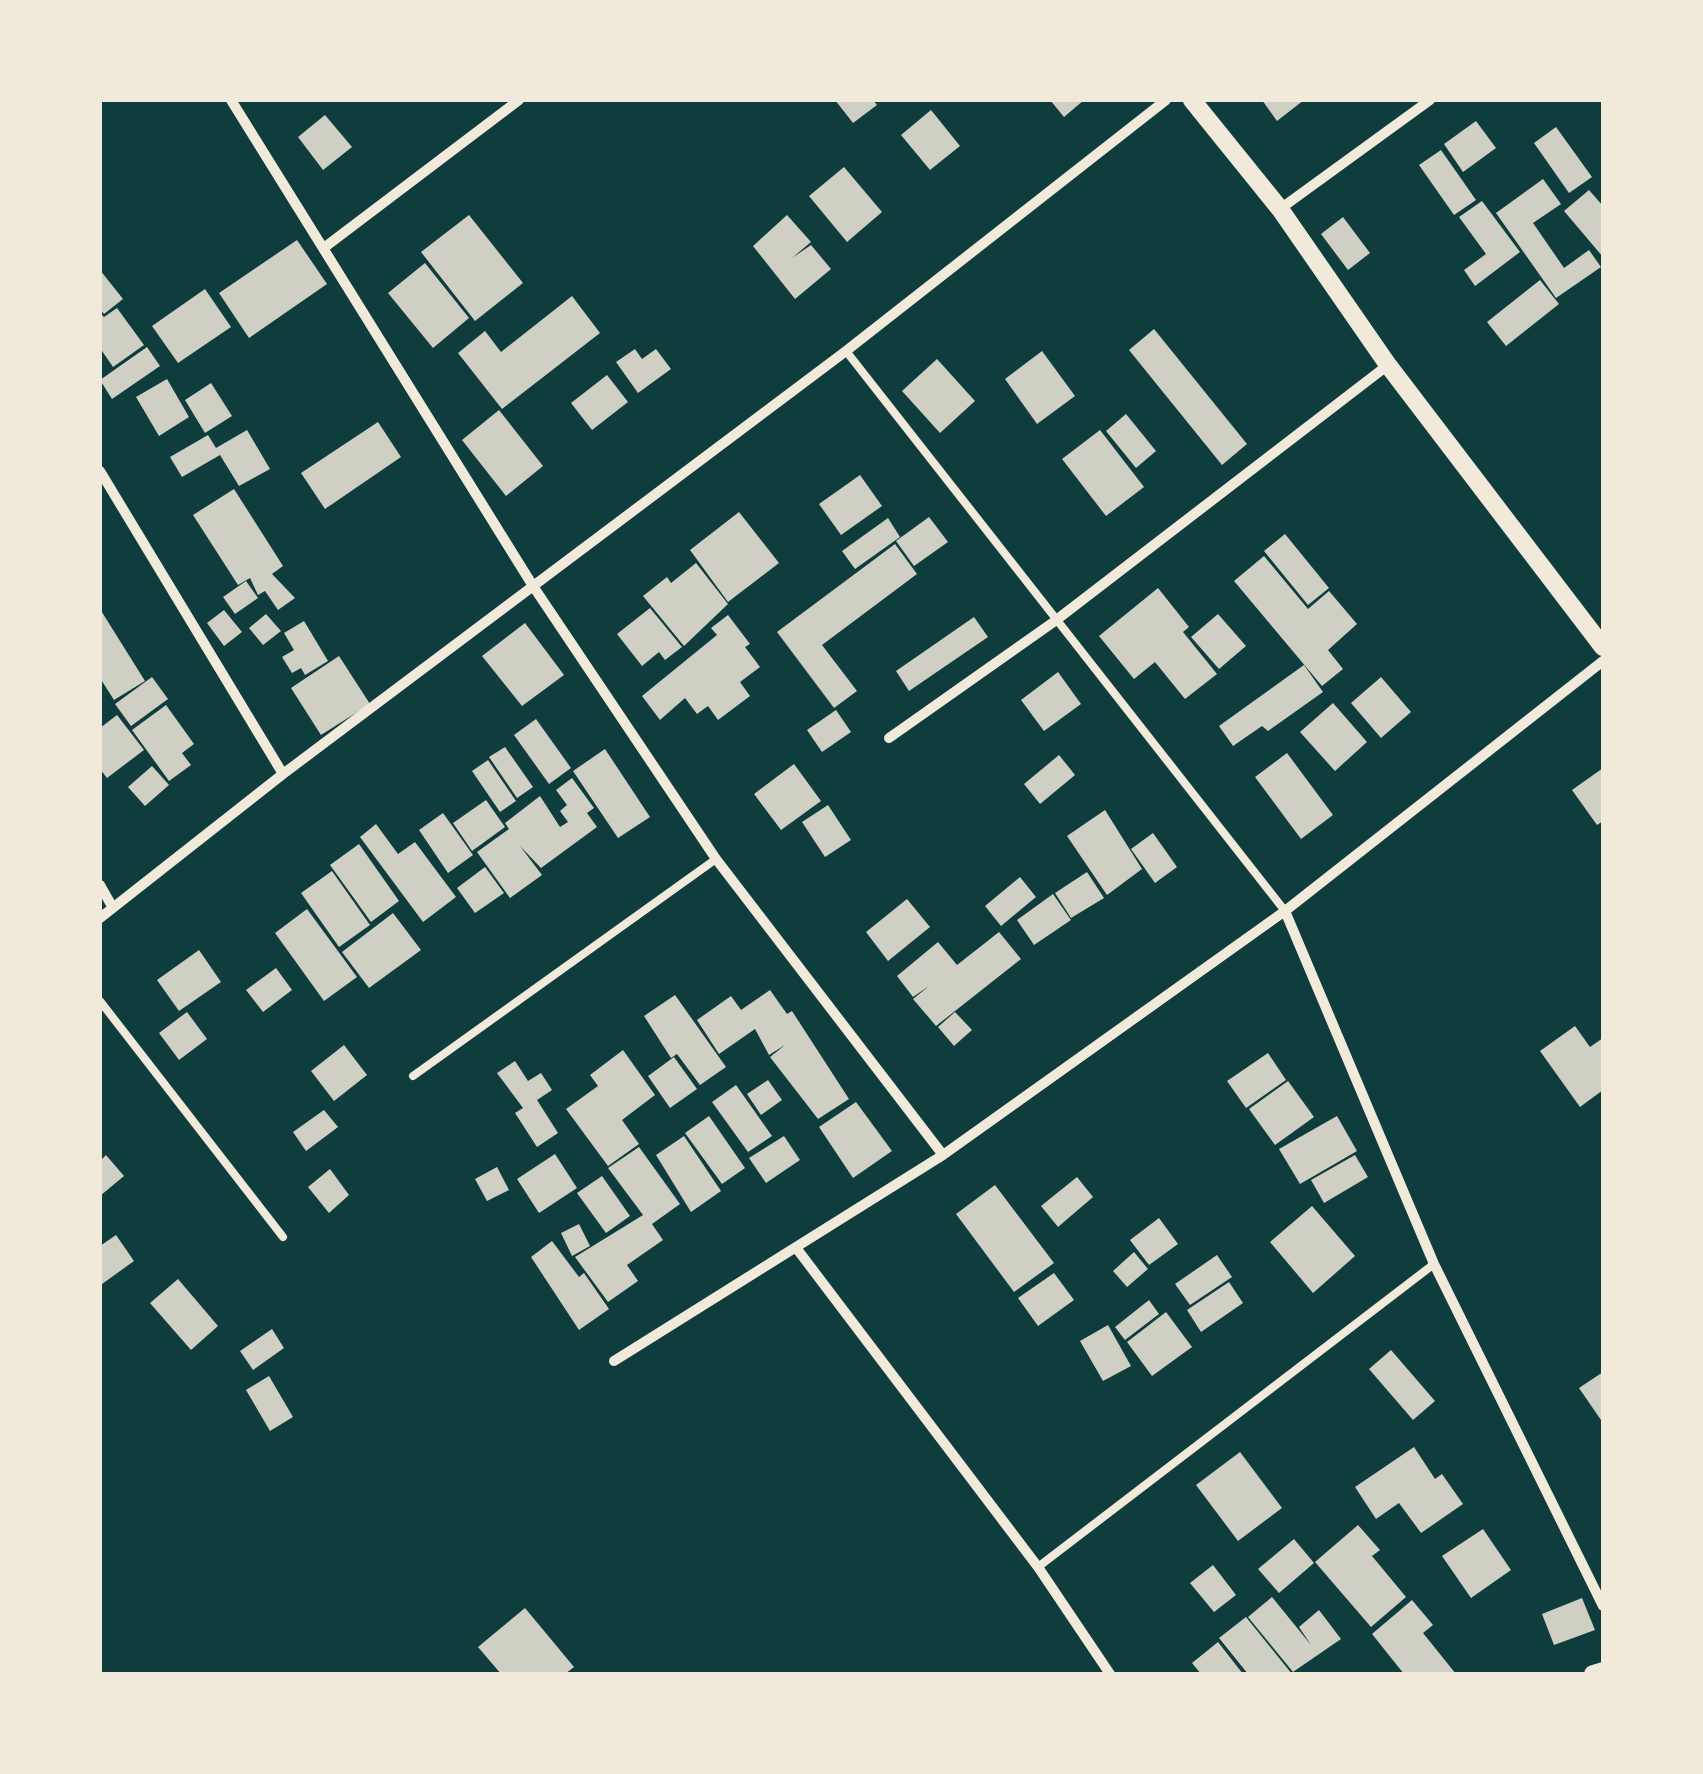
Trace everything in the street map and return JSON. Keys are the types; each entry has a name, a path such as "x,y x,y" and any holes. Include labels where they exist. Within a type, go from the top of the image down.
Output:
{"street":[{"path":"232,100 326,246 533,586 716,859 943,1155"},
{"path":"326,246 519,100"},
{"path":"100,918 283,774 846,352 1166,100"},
{"path":"1192,100 1280,210 1388,365 1603,647"},
{"path":"1280,210 1430,100"},
{"path":"889,738 1055,620 1388,365"},
{"path":"100,471 283,774"},
{"path":"614,1361 797,1250 943,1155 1285,911 1603,661"},
{"path":"100,885 114,908"},
{"path":"1285,911 1434,1264 1603,1606"},
{"path":"797,1250 1038,1567 1110,1674"},
{"path":"1593,1674 1603,1671"}],"lane":[{"path":"846,352 1285,911"},
{"path":"412,1076 716,859"},
{"path":"100,1001 283,1237"},
{"path":"1038,1567 1434,1264"}],"building":[{"path":"835,100 873,100 877,105 853,123"},
{"path":"1050,100 1084,100 1064,117"},
{"path":"1262,100 1304,100 1277,121"},
{"path":"931,110 960,146 930,170 901,135"},
{"path":"325,115 352,147 323,170 298,137"},
{"path":"1476,121 1496,148 1463,172 1444,144"},
{"path":"1556,127 1592,177 1569,193 1534,143"},
{"path":"1441,150 1476,200 1454,215 1419,165"},
{"path":"844,167 882,212 847,242 809,196"},
{"path":"1543,179 1561,204 1533,223 1564,268 1589,250 1601,267 1556,298 1496,213"},
{"path":"1589,190 1603,206 1603,257 1564,211"},
{"path":"1482,201 1520,252 1475,286 1464,270 1486,254 1459,217"},
{"path":"469,215 523,283 475,321 421,252"},
{"path":"787,215 811,242 792,258 811,245 831,269 795,299 753,246"},
{"path":"1343,217 1370,253 1348,270 1321,234"},
{"path":"297,240 327,284 249,338 219,293"},
{"path":"425,263 469,318 433,348 388,293"},
{"path":"100,270 123,299 104,314 100,309"},
{"path":"1540,280 1559,304 1506,346 1487,322"},
{"path":"205,289 231,327 178,363 152,326"},
{"path":"572,296 600,333 502,409 458,353 485,331 501,352"},
{"path":"117,308 144,345 113,367 100,348 100,313 104,317"},
{"path":"1154,329 1247,444 1222,465 1129,350"},
{"path":"147,347 160,366 112,399 100,380"},
{"path":"635,349 642,359 656,349 671,369 638,393 616,362"},
{"path":"1042,351 1075,396 1037,424 1005,379"},
{"path":"937,359 975,401 940,433 902,391"},
{"path":"607,375 628,402 592,430 571,403"},
{"path":"167,379 189,417 159,436 136,397"},
{"path":"211,383 232,416 205,433 185,400"},
{"path":"499,410 543,466 506,496 462,440"},
{"path":"1126,414 1156,451 1136,468 1106,431"},
{"path":"378,422 401,457 325,509 301,473"},
{"path":"247,430 270,469 239,486 220,455 182,477 170,457 208,435 216,448"},
{"path":"1100,430 1144,487 1106,516 1062,459"},
{"path":"860,475 882,506 841,535 819,504"},
{"path":"234,489 283,566 272,574 295,598 278,610 265,591 258,595 250,578 238,585 193,515"},
{"path":"739,512 779,563 728,602 690,550"},
{"path":"929,517 948,542 914,566 896,541"},
{"path":"888,518 900,537 855,569 842,551"},
{"path":"1285,534 1329,588 1308,605 1264,551"},
{"path":"895,544 917,574 822,645 857,691 834,708 777,632"},
{"path":"1264,556 1308,609 1329,591 1357,624 1328,650 1343,669 1322,686 1234,581"},
{"path":"696,563 728,604 684,646 643,596 667,577 671,583"},
{"path":"246,581 258,598 235,614 223,597"},
{"path":"1158,588 1189,627 1183,632 1217,674 1185,699 1155,662 1134,679 1099,636"},
{"path":"650,608 682,647 665,660 659,652 642,666 617,634"},
{"path":"100,609 145,681 114,700 100,678"},
{"path":"224,610 242,632 224,646 207,623"},
{"path":"266,614 281,631 263,645 249,628"},
{"path":"1218,614 1246,646 1219,669 1191,637"},
{"path":"728,615 750,644 745,647 760,667 740,682 750,696 718,720 708,706 697,714 685,698 660,720 642,696 717,635 711,628"},
{"path":"974,617 988,637 909,691 896,671"},
{"path":"304,621 328,661 305,675 301,668 292,673 282,657 294,650 284,633"},
{"path":"525,623 564,675 522,706 482,656"},
{"path":"339,656 370,704 321,735 291,688"},
{"path":"1304,665 1323,692 1268,731 1262,726 1233,746 1219,726"},
{"path":"1058,672 1081,704 1044,731 1021,700"},
{"path":"152,677 168,699 131,726 115,704"},
{"path":"1381,677 1411,712 1381,738 1351,703"},
{"path":"1333,703 1367,742 1335,771 1300,732"},
{"path":"166,705 194,744 182,753 191,765 169,781 132,730"},
{"path":"836,710 851,732 822,752 807,730"},
{"path":"117,715 144,750 107,778 100,769 100,728"},
{"path":"536,719 571,768 549,784 514,735"},
{"path":"505,747 533,787 517,798 489,757"},
{"path":"605,749 650,817 618,838 573,771"},
{"path":"1287,753 1333,815 1301,839 1255,777"},
{"path":"1059,755 1075,775 1040,804 1024,784"},
{"path":"488,760 516,801 500,812 472,771"},
{"path":"794,764 821,801 781,830 754,794"},
{"path":"152,766 169,785 145,806 128,787"},
{"path":"1603,768 1603,821 1597,825 1572,790"},
{"path":"572,778 594,808 587,813 597,827 541,868 520,846 542,875 510,898 477,852 509,829 505,823 540,796 560,827 568,822 560,811 567,805 556,790"},
{"path":"486,800 505,827 472,851 453,823"},
{"path":"828,805 851,840 825,857 802,822"},
{"path":"1105,810 1142,869 1107,895 1067,836"},
{"path":"443,813 473,855 448,873 419,830"},
{"path":"376,824 398,854 415,842 456,897 423,922 360,837"},
{"path":"1153,833 1177,867 1155,883 1131,849"},
{"path":"359,844 399,901 371,922 330,865"},
{"path":"485,867 504,893 475,913 457,888"},
{"path":"332,871 370,925 339,947 301,893"},
{"path":"1087,872 1104,898 1071,918 1055,893"},
{"path":"1020,877 1036,897 1001,926 985,906"},
{"path":"1053,894 1071,920 1034,945 1017,920"},
{"path":"907,899 930,927 888,961 866,932"},
{"path":"307,909 357,977 324,1001 275,933"},
{"path":"393,913 421,950 369,988 342,952"},
{"path":"999,932 1021,959 936,1026 913,999 929,986 913,997 897,976 938,942 957,965"},
{"path":"199,950 221,982 179,1011 157,980"},
{"path":"276,968 292,990 263,1012 246,990"},
{"path":"770,990 787,1014 792,1011 849,1099 818,1119 770,1057 785,1045 769,1055 755,1029 719,1054 697,1020 731,996 741,1010"},
{"path":"675,995 726,1067 700,1085 677,1054 671,1058 644,1016"},
{"path":"187,1012 207,1039 179,1060 159,1033"},
{"path":"955,1012 972,1030 954,1046 938,1027"},
{"path":"1575,1026 1590,1047 1603,1038 1603,1090 1580,1107 1540,1051"},
{"path":"344,1045 367,1075 334,1101 311,1071"},
{"path":"623,1050 655,1095 622,1120 639,1144 608,1166 566,1109 598,1086 590,1075"},
{"path":"1268,1053 1286,1080 1246,1108 1227,1081"},
{"path":"674,1057 697,1089 670,1108 648,1076"},
{"path":"515,1061 528,1081 541,1073 552,1090 537,1100 558,1133 537,1147 515,1113 523,1108 497,1073"},
{"path":"768,1080 782,1100 761,1115 747,1094"},
{"path":"1288,1081 1314,1117 1275,1145 1249,1109"},
{"path":"736,1085 772,1136 748,1152 712,1102"},
{"path":"856,1102 892,1151 853,1178 819,1127"},
{"path":"324,1110 338,1127 306,1151 293,1132"},
{"path":"709,1116 745,1168 722,1184 685,1133"},
{"path":"1337,1116 1357,1151 1300,1184 1279,1149"},
{"path":"684,1136 721,1191 691,1212 656,1155"},
{"path":"784,1136 800,1160 766,1183 749,1158"},
{"path":"639,1147 680,1204 652,1224 663,1240 627,1265 638,1281 608,1302 575,1257 643,1215 608,1168"},
{"path":"555,1154 577,1188 539,1213 517,1179"},
{"path":"106,1155 124,1176 100,1196 100,1161"},
{"path":"1355,1155 1368,1177 1324,1203 1311,1180"},
{"path":"497,1167 509,1190 487,1201 475,1179"},
{"path":"330,1169 349,1195 329,1213 308,1187"},
{"path":"602,1176 630,1216 606,1233 577,1193"},
{"path":"1077,1177 1093,1197 1058,1227 1041,1206"},
{"path":"995,1185 1054,1263 1014,1292 956,1214"},
{"path":"1312,1206 1355,1256 1313,1293 1270,1242"},
{"path":"1159,1218 1178,1244 1149,1265 1130,1240"},
{"path":"579,1224 590,1246 572,1256 561,1233"},
{"path":"116,1235 134,1261 102,1284 100,1246"},
{"path":"552,1241 579,1277 584,1273 609,1309 579,1330 531,1257"},
{"path":"1134,1252 1148,1269 1127,1287 1113,1271"},
{"path":"1217,1255 1232,1277 1190,1305 1175,1284"},
{"path":"1054,1273 1074,1300 1038,1326 1018,1298"},
{"path":"178,1279 218,1326 191,1350 150,1303"},
{"path":"1229,1282 1243,1303 1201,1332 1187,1310"},
{"path":"1149,1300 1159,1314 1125,1340 1115,1327"},
{"path":"1166,1312 1192,1347 1152,1376 1127,1342"},
{"path":"1108,1325 1131,1366 1103,1381 1080,1341"},
{"path":"272,1329 284,1348 253,1370 240,1351"},
{"path":"1391,1350 1435,1401 1413,1420 1369,1369"},
{"path":"1603,1372 1603,1423 1579,1388"},
{"path":"269,1376 293,1417 270,1431 246,1390"},
{"path":"1414,1447 1435,1479 1442,1474 1463,1504 1421,1533 1399,1503 1376,1519 1355,1487"},
{"path":"1240,1452 1282,1508 1238,1541 1196,1485"},
{"path":"1358,1525 1380,1550 1372,1556 1406,1597 1371,1627 1315,1562"},
{"path":"1483,1529 1511,1570 1471,1598 1442,1556"},
{"path":"1294,1539 1314,1563 1279,1593 1258,1569"},
{"path":"1213,1565 1236,1595 1214,1612 1190,1583"},
{"path":"1272,1597 1311,1645 1299,1627 1319,1610 1341,1639 1293,1672 1248,1617"},
{"path":"1582,1598 1595,1630 1554,1645 1542,1614"},
{"path":"1412,1600 1433,1625 1423,1633 1456,1674 1404,1674 1372,1634"},
{"path":"525,1608 574,1667 565,1674 501,1674 478,1647"},
{"path":"1246,1617 1292,1674 1248,1674 1219,1638"},
{"path":"1218,1642 1243,1674 1201,1674 1192,1663"}]}
